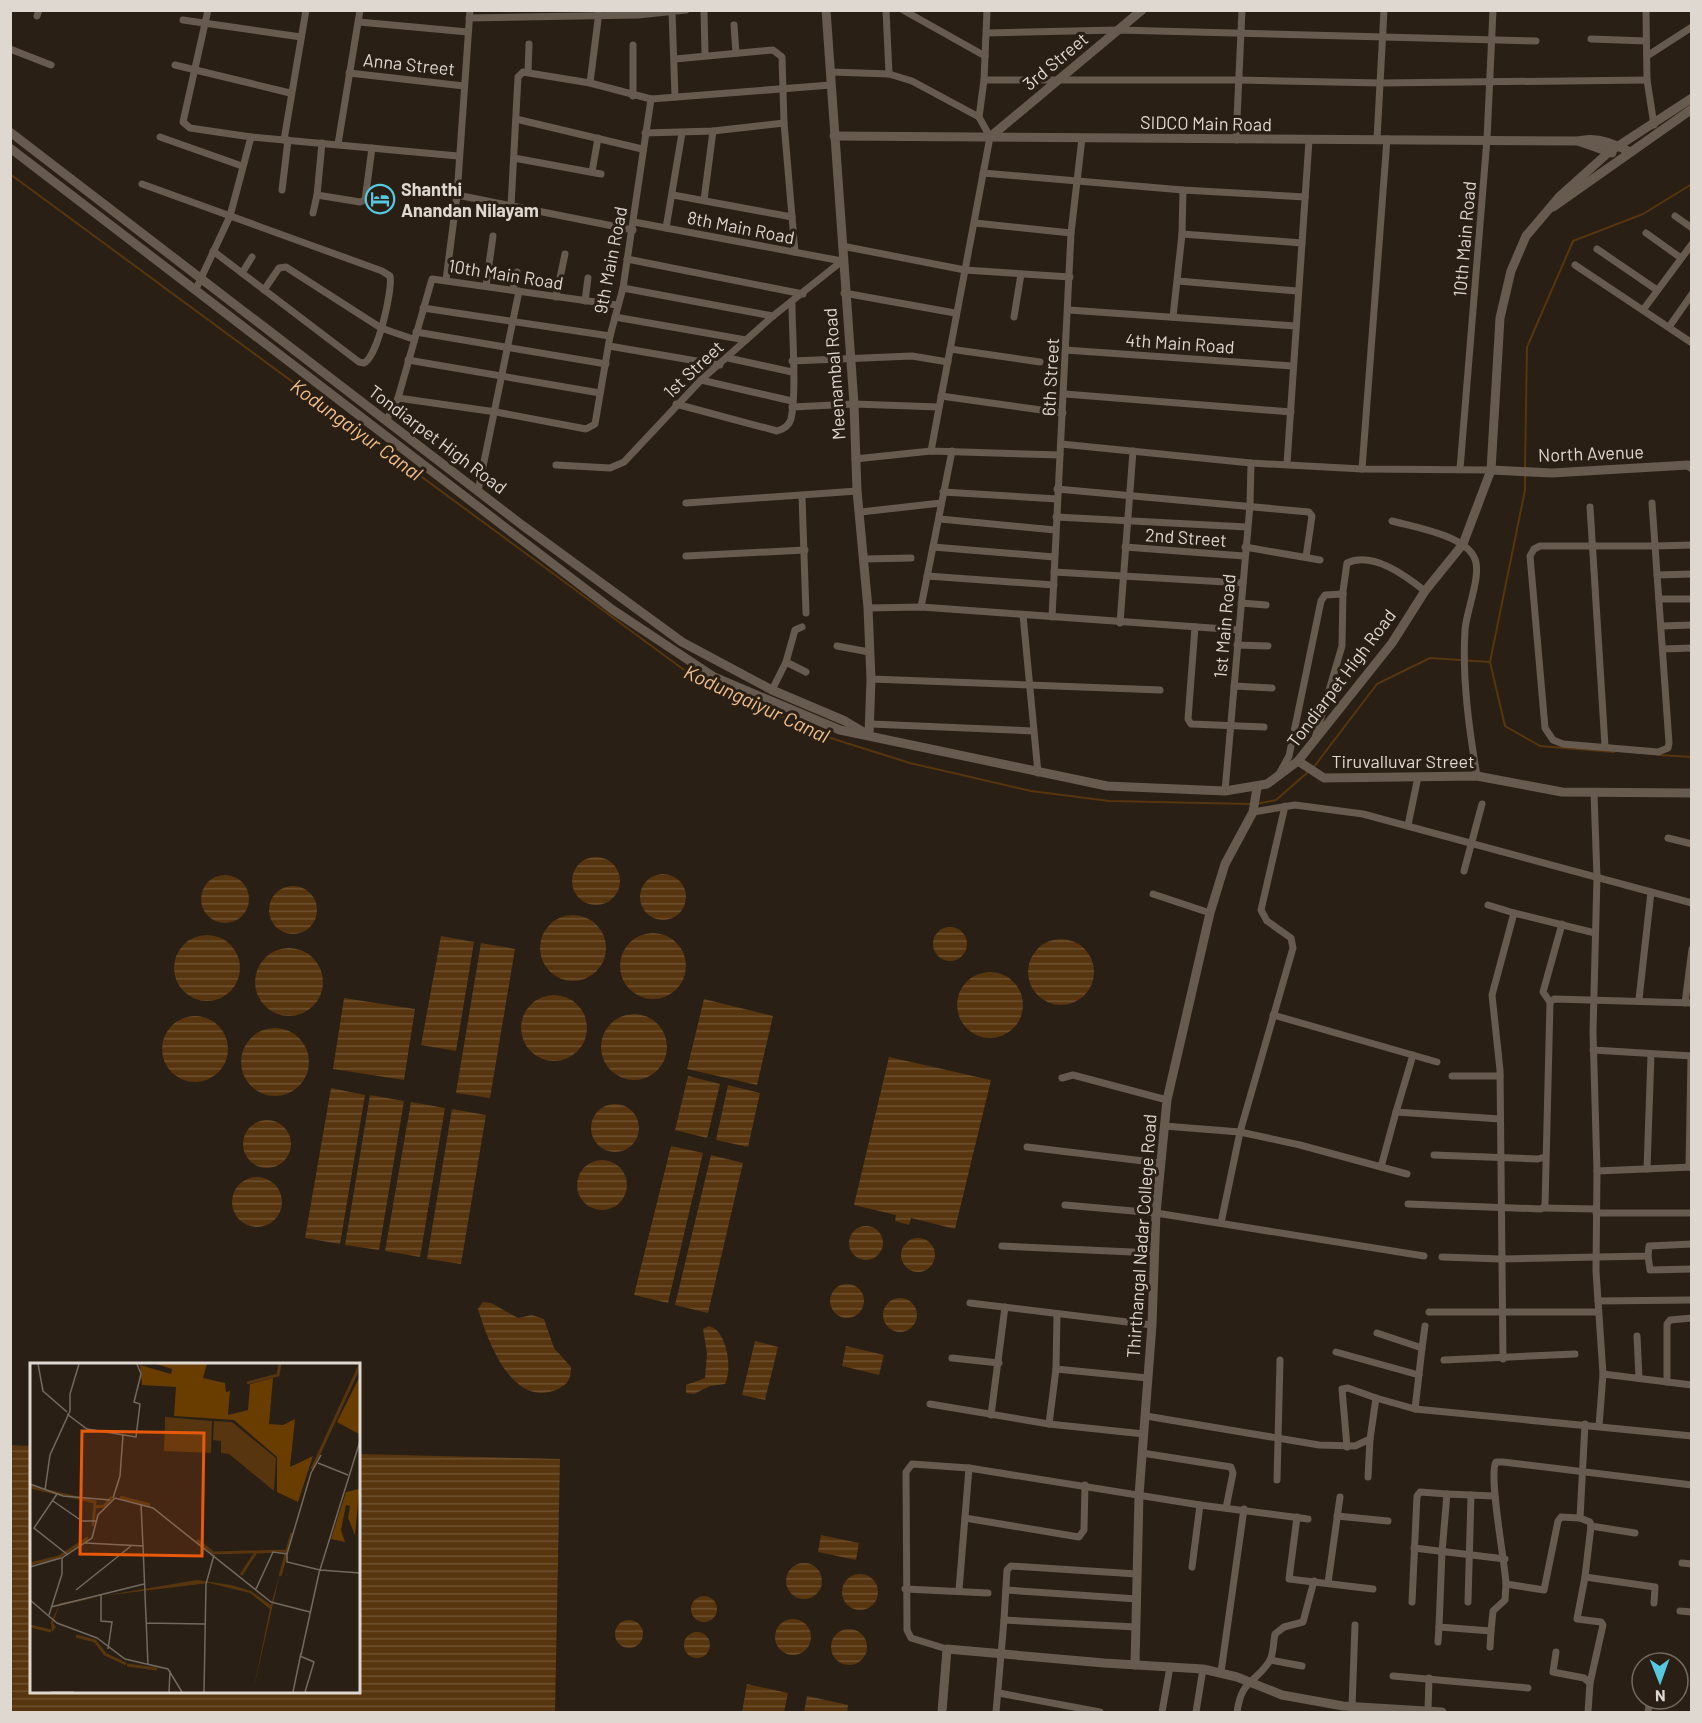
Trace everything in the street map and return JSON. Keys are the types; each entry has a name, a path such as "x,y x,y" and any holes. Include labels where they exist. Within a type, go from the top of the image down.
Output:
{"main road":[{"name":"Meenambal Road","path":"826,10 832,72 844,293 854,404 857,491 861,512 868,608 871,679 869,735"},
{"name":"3rd Street","path":"990,136 1142,10"},
{"name":"Tondiarpet High Road","path":"10,148 613,610 686,661 714,676 840,730 1038,774 1107,786 1256,793 1300,763 1315,738 1392,643 1425,591 1463,544 1491,470 1500,318 1506,285 1526,237 1560,196 1609,152 1692,98"},
{"name":"Tondiarpet High Road","path":"1551,208 1692,109"},
{"name":"Tondiarpet High Road","path":"10,132 478,491 681,642 772,690 845,721 869,735"},
{"name":"SIDCO Main Road","path":"834,136 1236,140 1578,141 1587,139 1618,145 1626,155"},
{"name":"SIDCO Main Road","path":"1578,141 1609,152 1626,155"},
{"name":"North Avenue","path":"1491,470 1535,472 1690,465"},
{"name":"Tiruvalluvar Street","path":"1300,763 1317,776 1477,776 1562,792 1692,793"},
{"name":"Thirthangal Nadar College Road","path":"1136,1665 1139,1495 1152,1325 1156,1213 1167,1100 1210,913 1225,864 1253,810 1256,793"},
{"path":"942,1713 946,1648 1203,1669 1221,1672 1282,1695 1346,1708 1442,1713"}],"street":[{"path":"208,10 183,118 184,125 251,137 458,156"},
{"path":"282,190 290,93 306,10"},
{"name":"Anna Street","path":"338,144 360,10"},
{"path":"446,280 457,195 470,14 686,10"},
{"path":"704,10 705,55"},
{"path":"886,10 889,74"},
{"path":"903,10 985,56"},
{"path":"979,117 984,80 987,10"},
{"path":"1236,140 1242,10"},
{"path":"1362,469 1382,139 1381,83 1384,10"},
{"name":"10th Main Road","path":"1460,469 1488,139 1493,10"},
{"path":"1646,10 1647,80 1655,134"},
{"path":"590,83 599,12"},
{"path":"672,12 675,97"},
{"path":"183,20 301,36"},
{"path":"359,22 468,32"},
{"path":"734,24 736,53"},
{"path":"1647,56 1692,27"},
{"path":"987,33 1118,30 1536,40"},
{"path":"1591,39 1646,40"},
{"path":"528,72 529,44"},
{"path":"633,45 633,96"},
{"path":"10,49 51,65"},
{"path":"675,59 773,50 779,52 782,57 785,88 784,123 795,252"},
{"path":"175,65 290,93"},
{"path":"511,206 518,77 523,72 590,83 651,99 831,85"},
{"path":"832,72 889,74 912,81 979,117 990,136 975,223 955,313 931,451"},
{"name":"Anna Street","path":"349,73 464,86"},
{"path":"984,80 1239,80 1381,83 1647,80"},
{"name":"9th Main Road","path":"496,412 586,429 597,421 610,336 623,288 633,230 642,149 651,99"},
{"path":"516,119 642,149"},
{"path":"645,133 713,131 784,123"},
{"path":"704,200 713,131"},
{"path":"666,228 674,195 682,133"},
{"path":"160,137 242,166"},
{"path":"196,289 230,216 251,137"},
{"path":"592,172 598,138"},
{"name":"6th Street","path":"1052,617 1057,489 1065,394 1071,233 1082,138"},
{"path":"1287,464 1309,140"},
{"path":"313,213 322,143"},
{"path":"317,195 363,202 372,148"},
{"path":"514,158 601,174"},
{"path":"983,173 1183,190 1305,197"},
{"path":"142,184 390,276 391,285 381,328 371,357 363,363 359,362 213,251"},
{"path":"1173,317 1182,234 1183,190"},
{"path":"457,195 633,230"},
{"path":"674,195 792,217"},
{"path":"1675,216 1692,228"},
{"name":"8th Main Road","path":"634,222 842,261"},
{"path":"975,223 1071,233"},
{"path":"1646,233 1681,258"},
{"path":"1182,234 1302,243"},
{"path":"486,286 493,236"},
{"path":"1644,310 1692,244"},
{"path":"842,246 965,270 1070,277"},
{"path":"1597,249 1657,290"},
{"path":"556,297 565,254"},
{"path":"242,273 252,257"},
{"path":"627,259 803,294"},
{"name":"1st Street","path":"556,465 617,466 624,462 701,380 773,316 792,304 842,261"},
{"path":"1575,265 1691,341"},
{"path":"264,290 279,268 286,267 381,328 606,364"},
{"path":"478,491 513,322 517,272"},
{"path":"1014,317 1021,273"},
{"path":"585,301 588,278"},
{"name":"10th Main Road","path":"386,421 398,398 414,335 432,279 617,306"},
{"path":"1178,281 1297,291"},
{"path":"623,288 773,316"},
{"path":"844,293 955,313"},
{"path":"1669,327 1692,294"},
{"path":"676,404 777,431 784,429 790,421 792,404 792,304"},
{"path":"423,308 610,336"},
{"path":"1069,310 1296,326"},
{"path":"615,317 746,340"},
{"path":"609,346 720,365"},
{"path":"950,348 1040,362"},
{"name":"4th Main Road","path":"1065,350 1293,366"},
{"path":"792,361 912,356 948,362"},
{"path":"728,358 792,372"},
{"path":"408,360 600,393"},
{"path":"701,380 792,404 939,407"},
{"path":"1065,394 1291,412"},
{"path":"941,396 1063,413"},
{"path":"398,398 496,412"},
{"path":"1061,444 1251,463 1362,469 1491,470"},
{"path":"855,459 931,451 1060,455"},
{"path":"921,607 952,451"},
{"path":"1120,622 1133,452"},
{"name":"1st Main Road","path":"1225,791 1250,505 1251,463"},
{"path":"1057,489 1250,505 1311,513 1306,557"},
{"path":"686,503 857,491"},
{"path":"943,492 1057,499"},
{"path":"802,496 806,613"},
{"path":"1652,502 1655,546 1657,575 1663,649 1668,748 1658,752 1563,744 1553,740 1545,728 1530,556 1534,549 1540,546 1655,546 1692,545"},
{"path":"861,512 941,503"},
{"path":"1590,507 1605,746"},
{"path":"1056,517 1247,527"},
{"path":"940,519 1055,530"},
{"path":"1392,521 1434,532 1463,544 1474,556 1476,572 1465,629 1468,713 1477,776"},
{"path":"933,547 1054,557"},
{"name":"2nd Street","path":"1125,547 1244,556"},
{"path":"1245,547 1320,560"},
{"path":"687,556 805,550"},
{"path":"864,559 911,558"},
{"path":"1315,738 1342,646 1345,567 1356,560 1383,564 1400,572 1425,591"},
{"path":"1054,573 1243,583"},
{"path":"1657,575 1692,573"},
{"path":"927,576 1054,585"},
{"path":"1278,777 1289,756 1321,601 1325,596 1343,594"},
{"path":"1659,599 1692,598"},
{"path":"1241,603 1266,605"},
{"path":"868,608 921,607 1239,630"},
{"path":"1023,615 1038,774"},
{"path":"1661,626 1692,625"},
{"path":"772,690 786,662 795,630 802,627"},
{"path":"1195,627 1188,718 1191,724 1264,727"},
{"path":"1237,645 1268,646"},
{"path":"837,646 869,652"},
{"path":"1663,649 1692,648"},
{"path":"786,662 806,672"},
{"path":"871,679 1160,690"},
{"path":"1233,686 1272,688"},
{"path":"871,724 1033,731"},
{"path":"1408,825 1418,777"},
{"path":"1594,793 1597,877 1592,999 1597,1171 1596,1257 1603,1374 1599,1426"},
{"path":"1253,810 1295,804 1342,809 1692,903"},
{"path":"1464,871 1482,804"},
{"path":"1221,1223 1240,1132 1293,944 1291,938 1264,918 1261,910 1285,806"},
{"path":"1668,838 1692,844"},
{"path":"1639,999 1651,892"},
{"path":"1153,894 1210,913"},
{"path":"1488,905 1595,933"},
{"path":"1503,1359 1500,1076 1498,1033 1492,1000 1514,913"},
{"path":"1550,1002 1545,998 1543,992 1562,924"},
{"path":"1550,1002 1559,997 1688,1003 1692,949"},
{"path":"1543,1208 1547,1150 1550,1002"},
{"path":"1273,1015 1437,1062"},
{"path":"1593,1050 1691,1056 1690,1167 1597,1171"},
{"path":"1647,1169 1651,1054"},
{"path":"1381,1167 1413,1055"},
{"path":"1062,1078 1073,1075 1167,1100"},
{"path":"1452,1076 1500,1076"},
{"path":"1396,1112 1500,1119"},
{"path":"1164,1126 1240,1132 1300,1145 1407,1174"},
{"path":"1027,1147 1160,1163"},
{"path":"1434,1155 1538,1159 1545,1157"},
{"path":"1408,1204 1692,1213"},
{"path":"1065,1205 1156,1213 1377,1251 1424,1256"},
{"path":"1692,1244 1649,1246 1648,1256 1649,1270 1692,1269"},
{"path":"1002,1246 1154,1253"},
{"path":"1442,1257 1501,1259 1648,1256"},
{"path":"1598,1301 1692,1300"},
{"path":"970,1303 1152,1325"},
{"path":"991,1416 1005,1307"},
{"path":"1430,1312 1598,1312"},
{"path":"1049,1424 1056,1369 1058,1314"},
{"path":"1667,1382 1668,1321 1692,1318"},
{"path":"1415,1409 1425,1326"},
{"path":"1377,1333 1422,1348"},
{"path":"1637,1336 1639,1378"},
{"path":"1336,1352 1419,1375"},
{"path":"1444,1360 1575,1354"},
{"path":"952,1358 999,1363"},
{"path":"1277,1479 1280,1360"},
{"path":"1056,1369 1148,1378"},
{"path":"1603,1374 1692,1385"},
{"path":"1347,1447 1342,1389 1348,1388 1415,1409 1692,1436"},
{"path":"1368,1477 1370,1439 1376,1398"},
{"path":"930,1404 991,1416 1144,1434"},
{"path":"1146,1416 1347,1447 1366,1443 1370,1439"},
{"path":"1580,1518 1585,1424"},
{"path":"1142,1453 1231,1467 1233,1473 1226,1508"},
{"path":"946,1648 908,1635 905,1589 906,1468 917,1462 1308,1519"},
{"path":"1490,1647 1493,1611 1505,1600 1506,1584 1505,1559 1494,1496 1493,1467 1496,1462 1692,1485"},
{"path":"959,1590 969,1468"},
{"path":"965,1518 1079,1536 1084,1530 1085,1485"},
{"path":"1412,1602 1417,1496 1420,1492 1494,1496"},
{"path":"1438,1642 1447,1494"},
{"path":"1468,1602 1471,1495"},
{"path":"1328,1583 1340,1497"},
{"path":"1192,1567 1200,1505"},
{"path":"1221,1672 1244,1509"},
{"path":"1337,1516 1388,1521"},
{"path":"1297,1517 1289,1579 1373,1589"},
{"path":"1506,1584 1544,1590 1558,1521 1561,1517 1580,1518 1590,1522 1585,1577 1577,1617 1601,1622 1603,1625 1590,1683 1588,1713"},
{"path":"1591,1526 1635,1533"},
{"path":"1414,1548 1505,1559"},
{"path":"1682,1563 1692,1564"},
{"path":"996,1713 1003,1652 1007,1570 1014,1566 1137,1574"},
{"path":"1585,1577 1655,1587 1654,1603"},
{"path":"1237,1713 1239,1697 1247,1683 1270,1660 1275,1634 1284,1627 1303,1622 1314,1581"},
{"path":"905,1589 988,1593"},
{"path":"1006,1590 1137,1599"},
{"path":"1680,1611 1692,1612"},
{"path":"1004,1620 1136,1627"},
{"path":"1346,1708 1354,1624"},
{"path":"1439,1628 1491,1631"},
{"path":"1556,1652 1553,1671 1584,1678 1590,1683"},
{"path":"1270,1660 1302,1666"},
{"path":"1162,1713 1170,1667"},
{"path":"1196,1713 1203,1669"},
{"path":"1393,1676 1528,1688"},
{"path":"1421,1712 1429,1678"},
{"path":"999,1693 1100,1713"}],"shaded area":[{"path":"596,857 613,864 620,881 613,898 596,905 579,898 572,881 579,864"},
{"path":"668,874 680,880 685,888 685,906 680,914 672,919 658,920 650,917 643,910 640,892 643,884 650,877"},
{"path":"225,875 242,882 249,899 242,916 225,923 208,916 201,899 208,882"},
{"path":"293,886 310,893 317,910 310,927 293,934 276,927 269,910 276,893"},
{"path":"579,915 597,924 604,935 606,948 604,961 597,972 586,979 567,981 549,972 542,961 540,942 549,924 560,917"},
{"path":"950,927 962,932 967,944 962,956 950,961 938,956 933,944 938,932"},
{"path":"647,933 659,933 671,938 681,948 686,966 684,979 671,994 659,999 647,999 635,994 625,984 620,972 620,960 625,948 635,938"},
{"path":"207,935 220,938 230,945 237,955 240,968 237,981 230,991 220,998 207,1001 194,998 184,991 177,981 174,968 177,955 184,945 194,938"},
{"path":"441,936 474,942 456,1051 421,1045"},
{"path":"1061,939 1074,942 1084,949 1091,959 1094,972 1091,985 1084,995 1074,1002 1061,1005 1048,1002 1038,995 1031,985 1028,972 1031,959 1038,949 1048,942"},
{"path":"481,943 515,949 490,1098 456,1093"},
{"path":"289,948 302,951 313,958 320,969 323,982 320,995 313,1006 302,1013 289,1016 276,1013 265,1006 258,995 255,982 258,969 265,958 276,951"},
{"path":"990,972 1003,974 1013,982 1021,992 1023,1005 1021,1018 1013,1028 1003,1036 990,1038 977,1036 967,1028 959,1018 957,1005 959,992 967,982 977,974"},
{"path":"554,995 567,997 577,1005 585,1015 587,1028 585,1041 577,1051 567,1059 554,1061 541,1059 531,1051 523,1041 521,1028 523,1015 531,1005 541,997"},
{"path":"344,998 415,1009 404,1080 333,1069"},
{"path":"704,999 773,1016 757,1085 687,1069"},
{"path":"640,1014 658,1023 665,1034 667,1047 665,1060 658,1071 647,1078 628,1080 610,1071 603,1060 601,1041 610,1023 621,1016"},
{"path":"195,1016 208,1019 218,1026 225,1036 228,1049 225,1062 218,1072 208,1079 195,1082 182,1079 172,1072 165,1062 162,1049 165,1036 172,1026 182,1019"},
{"path":"275,1028 288,1031 299,1038 306,1049 309,1062 306,1075 299,1086 288,1093 275,1096 262,1093 251,1086 244,1075 241,1062 244,1049 251,1038 262,1031"},
{"path":"889,1057 991,1080 955,1229 911,1218 909,1225 895,1221 896,1215 854,1205"},
{"path":"688,1076 720,1084 707,1138 675,1130"},
{"path":"728,1085 760,1093 748,1147 716,1140"},
{"path":"331,1088 365,1095 340,1244 305,1238"},
{"path":"370,1095 404,1101 379,1250 345,1245"},
{"path":"411,1102 445,1108 420,1257 385,1251"},
{"path":"610,1104 620,1104 632,1111 639,1123 639,1133 632,1145 620,1152 610,1152 595,1141 591,1133 591,1123 602,1108"},
{"path":"452,1109 486,1115 461,1264 427,1259"},
{"path":"262,1120 272,1120 287,1130 291,1144 290,1153 281,1164 272,1168 262,1168 247,1158 243,1149 243,1139 253,1124"},
{"path":"671,1146 703,1153 668,1303 634,1295"},
{"path":"711,1155 743,1163 708,1313 675,1305"},
{"path":"597,1160 607,1160 620,1167 627,1180 627,1190 620,1203 607,1210 597,1210 588,1206 581,1199 577,1190 577,1180 581,1171 588,1164"},
{"path":"257,1177 266,1179 277,1188 282,1202 280,1211 271,1222 257,1227 248,1225 237,1216 232,1202 234,1193 243,1182"},
{"path":"866,1226 878,1231 883,1243 878,1255 866,1260 854,1255 849,1243 854,1231"},
{"path":"918,1238 930,1243 935,1255 930,1267 918,1272 906,1267 901,1255 906,1243"},
{"path":"847,1284 859,1289 864,1301 859,1313 847,1318 835,1313 830,1301 835,1289"},
{"path":"900,1298 912,1303 917,1315 912,1327 900,1332 888,1327 883,1315 888,1303"},
{"path":"483,1302 491,1303 518,1318 532,1315 544,1319 554,1348 571,1367 567,1383 558,1389 542,1393 528,1390 515,1381 504,1369 488,1338 478,1309"},
{"path":"709,1326 720,1335 727,1351 728,1369 725,1384 710,1386 694,1394 686,1393 686,1385 705,1378 707,1353 703,1329"},
{"path":"755,1341 778,1347 765,1400 742,1395"},
{"path":"846,1346 884,1355 879,1375 842,1366"},
{"path":"11,1445 30,1446 30,1693 360,1693 360,1454 560,1459 555,1712 11,1712"},
{"path":"821,1535 859,1543 856,1560 818,1552"},
{"path":"804,1563 817,1568 822,1581 817,1594 804,1599 791,1594 786,1581 791,1568"},
{"path":"860,1574 873,1579 878,1592 873,1605 860,1610 847,1605 842,1592 847,1579"},
{"path":"704,1596 713,1600 717,1609 713,1618 704,1622 695,1618 691,1609 695,1600"},
{"path":"793,1619 806,1624 811,1637 806,1650 793,1655 780,1650 775,1637 780,1624"},
{"path":"629,1620 639,1624 643,1634 639,1644 629,1648 619,1644 615,1634 619,1624"},
{"path":"849,1629 862,1634 867,1647 862,1660 849,1665 836,1660 831,1647 836,1634"},
{"path":"697,1632 706,1636 710,1645 706,1654 697,1658 688,1654 684,1645 688,1636"},
{"path":"747,1684 788,1693 784,1712 742,1712"},
{"path":"807,1696 848,1705 847,1712 804,1712"}],"waterway":[{"name":"Kodungaiyur Canal","path":"10,174 691,675 824,736 910,763 1031,791 1109,801 1251,804"},
{"path":"1525,468 1527,347 1573,241 1643,214 1692,184"},
{"path":"1525,474 1525,490 1490,662 1505,726 1540,746 1614,752"},
{"name":"Kodungaiyur Canal","path":"1313,768 1377,684 1430,658 1490,662"},
{"path":"1659,755 1692,757"},
{"name":"Kodungaiyur Canal","path":"1256,804 1276,800 1308,772"}],"place":[{"name":"Shanthi Anandan Nilayam","path":"380,199"}]}
